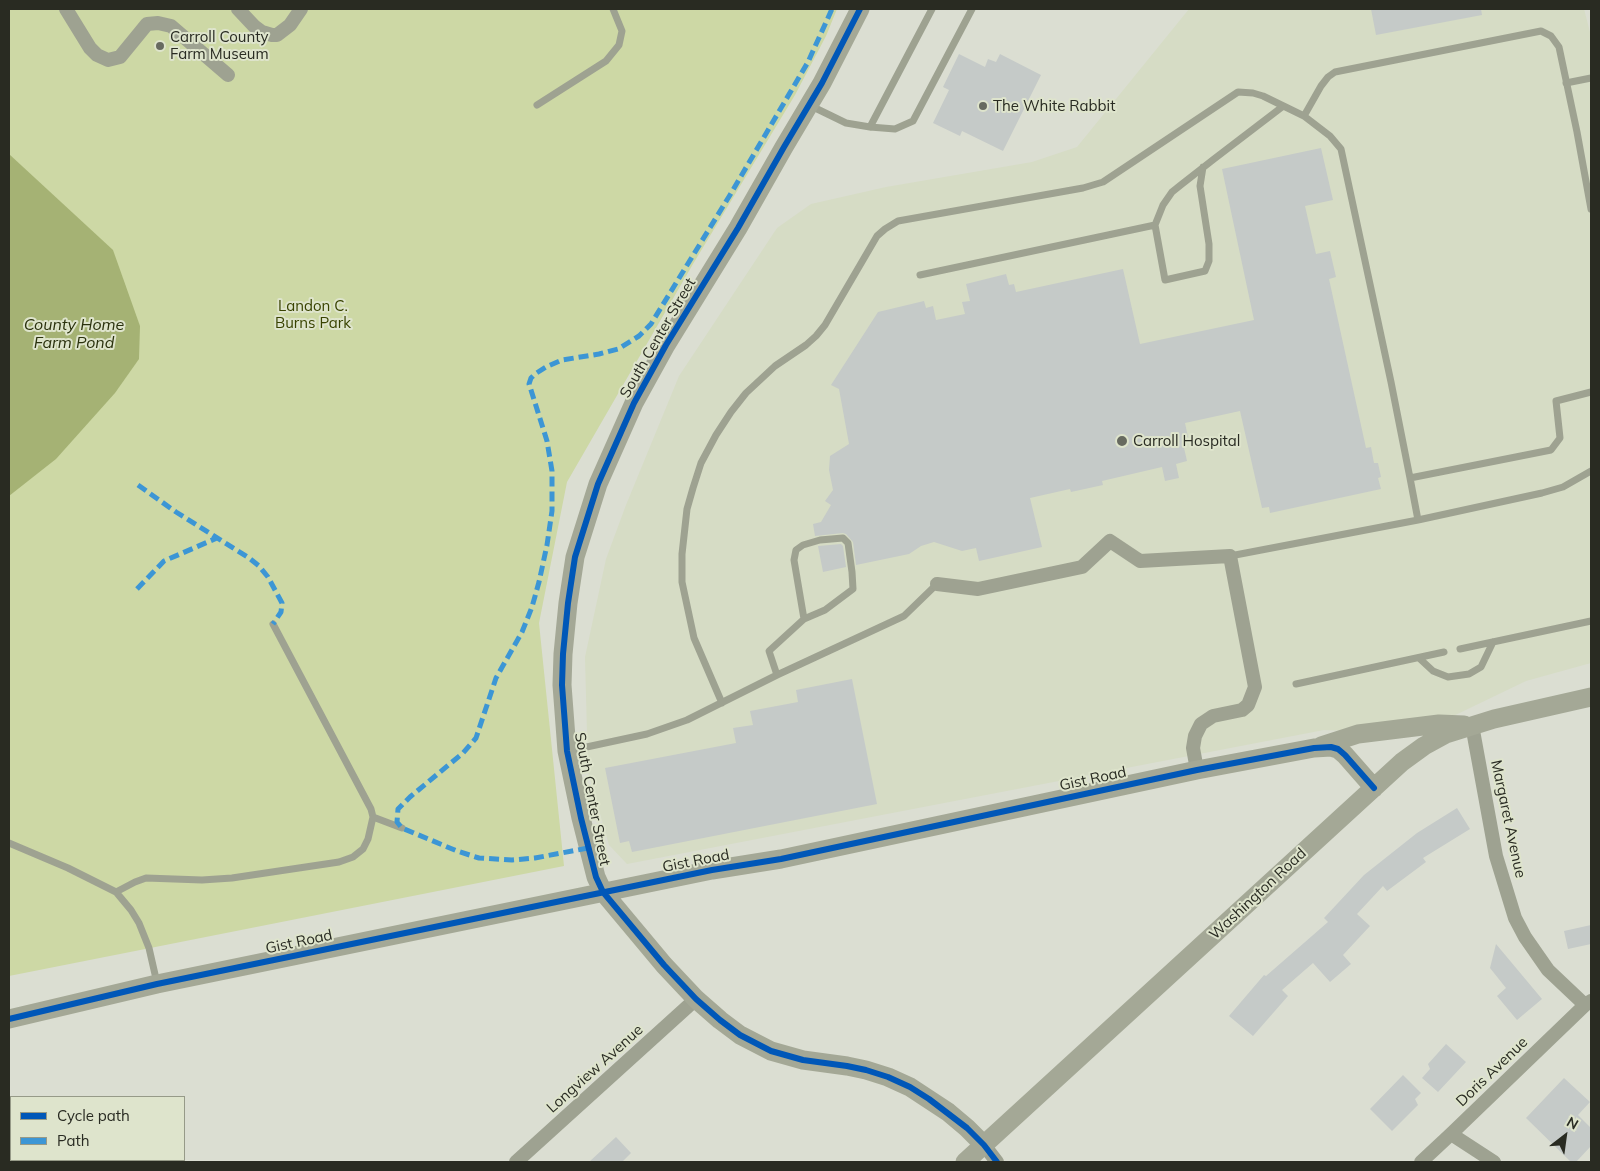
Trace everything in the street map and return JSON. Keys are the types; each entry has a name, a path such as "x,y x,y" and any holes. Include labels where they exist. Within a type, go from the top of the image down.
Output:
{"street":[{"path":"66,9 90,48 97,55 108,60 120,57 147,24 158,23 171,26 228,75"},
{"path":"238,9 262,32 277,35 290,25 301,9"},
{"name":"South Center Street","path":"860,9 822,83 738,228 666,345 639,394 598,484 575,557 568,603 562,685 567,751 596,877 603,892 664,965 696,999 740,1035 771,1051 803,1060 866,1070 910,1087 948,1112 984,1145"},
{"path":"938,584 978,589 1082,567 1110,541 1140,561 1230,556 1254,687 1248,705 1242,710 1213,716 1201,724 1195,736 1193,748 1197,770"},
{"name":"Washington Road","path":"965,1162 1402,762 1424,746 1446,734 1472,725 1591,697"},
{"path":"1314,748 1358,734 1439,724 1472,725"},
{"name":"Margaret Avenue","path":"1472,725 1496,856 1515,918 1524,937 1544,964 1588,1003"},
{"name":"Gist Road","path":"9,1019 157,984 712,870 781,859 1197,770 1314,748 1331,746 1338,749 1374,788"},
{"name":"Longview Avenue","path":"516,1162 696,999"},
{"name":"Doris Avenue","path":"1421,1162 1588,1003"},
{"path":"1452,1134 1494,1162"},
{"path":"984,1145 998,1162"}],"lane":[{"path":"537,105 606,62 619,44 622,31 613,9"},
{"path":"870,127 932,9"},
{"path":"808,105 846,123 870,127 895,129 913,121 972,9"},
{"path":"1304,116 1321,86 1328,77 1336,72 1541,31 1551,36 1559,47 1591,209"},
{"path":"1566,83 1591,78"},
{"path":"722,703 694,638 682,582 682,554 686,518 701,463 716,435 746,393 770,371 806,345 825,325 877,236 898,221 1082,188 1103,182 1238,92 1263,96 1282,107 1304,116 1330,136 1341,149 1391,382 1418,520"},
{"path":"1203,167 1200,186 1209,244 1209,261 1205,271 1165,280 1155,225 1163,205 1172,192 1203,167 1282,107"},
{"path":"920,275 1155,225"},
{"path":"1410,478 1551,450 1560,438 1556,401 1591,393"},
{"path":"1230,556 1418,520 1542,493 1563,487 1582,478 1591,471"},
{"path":"777,674 770,651 804,619 825,610 853,589 848,543 843,538 820,540 802,545 796,550 794,560 804,619"},
{"path":"567,751 647,734 672,726 722,703 777,674 904,616 938,584"},
{"path":"1460,649 1591,621"},
{"path":"116,892 146,878 202,880 232,878 339,862 353,857 362,849 368,839 373,817 371,809 273,624"},
{"path":"1419,658 1433,671 1448,677 1469,674 1481,667 1493,642"},
{"path":"1296,684 1444,652"},
{"path":"373,817 402,828"},
{"path":"9,843 68,868 116,892 139,923 149,948 157,984"}],"shaded area":[{"name":"Carroll Hospital","path":"1189,9 1584,9 1591,36 1591,663 1526,681 1416,734 1324,730 627,864 609,845 588,772 585,657 606,559 679,376 777,228 811,204 886,187 1032,162 1077,147"}],"green space":[{"name":"Landon C. Burns Park","path":"9,9 837,9 826,36 795,95 693,264 567,482 539,623 564,866 9,976"}],"water":[{"name":"County Home Farm Pond","path":"9,154 113,250 140,326 139,359 115,393 56,459 9,496"}],"building":[{"path":"1371,9 1481,9 1482,15 1376,35"},
{"name":"The White Rabbit","path":"959,54 985,67 988,59 996,62 1000,54 1041,75 1003,151 962,131 960,136 933,123 949,90 943,87"},
{"path":"1321,148 1333,200 1305,206 1316,254 1330,251 1336,277 1329,279 1366,448 1371,447 1374,463 1378,463 1381,477 1378,478 1381,489 1270,513 1269,507 1262,508 1240,411 1185,423 1188,437 1182,439 1187,461 1176,464 1179,478 1165,481 1162,467 1102,481 1103,485 1071,492 1070,489 1030,498 1042,547 979,561 976,548 962,551 934,542 921,546 909,554 856,565 853,542 846,534 815,536 813,524 821,522 831,505 825,501 833,490 829,470 830,456 849,444 839,389 831,385 878,312 924,301 926,308 933,306 936,320 965,314 962,302 970,301 966,284 1006,274 1009,285 1014,284 1016,292 1123,269 1140,344 1254,320 1222,169"},
{"path":"841,544 843,546 846,567 823,572 818,546"},
{"path":"852,679 877,804 632,852 629,841 620,843 605,768 736,743 733,728 753,725 750,711 798,702 796,690"},
{"path":"1457,808 1470,829 1423,858 1426,862 1387,891 1383,886 1357,914 1370,926 1343,955 1351,964 1330,982 1313,963 1282,990 1288,996 1253,1036 1229,1016 1264,975 1266,976 1328,922 1324,918 1364,875 1417,833"},
{"path":"1591,925 1591,944 1568,949 1564,931"},
{"path":"1496,944 1542,999 1517,1020 1497,996 1506,988 1490,968"},
{"path":"1446,1044 1466,1062 1438,1092 1422,1078 1430,1069 1428,1064"},
{"path":"1403,1075 1421,1093 1415,1099 1418,1105 1392,1131 1370,1109"},
{"path":"1564,1078 1590,1102 1578,1115 1591,1128 1591,1146 1576,1162 1571,1162 1526,1118"},
{"path":"616,1137 631,1153 622,1162 589,1162"}],"marked path":[{"path":"588,848 535,858 512,860 479,858 402,828 397,822 398,809 463,753 476,738 496,678 522,632 532,607 547,545 552,511 552,471 547,441 529,384 531,378 546,367 562,360 618,349 639,336 651,324 808,62 832,9"},
{"path":"138,485 259,566 268,577 282,603 281,612 273,624"},
{"path":"137,589 164,561 217,538"}],"cycle path":[{"path":"860,9 822,83 738,228 666,345 634,403 598,484 575,557 568,603 562,685 567,751 596,877 603,892 664,965 696,999 740,1035 771,1051 803,1060 866,1070 910,1087 967,1128 997,1162"},
{"path":"9,1019 157,984 712,870 781,859 1197,770 1314,748 1331,747 1338,749 1374,788"}],"place":[{"name":"Carroll County Farm Museum","path":"160,46"},
{"name":"The White Rabbit","path":"983,106"},
{"name":"Carroll Hospital","path":"1122,441"}]}
